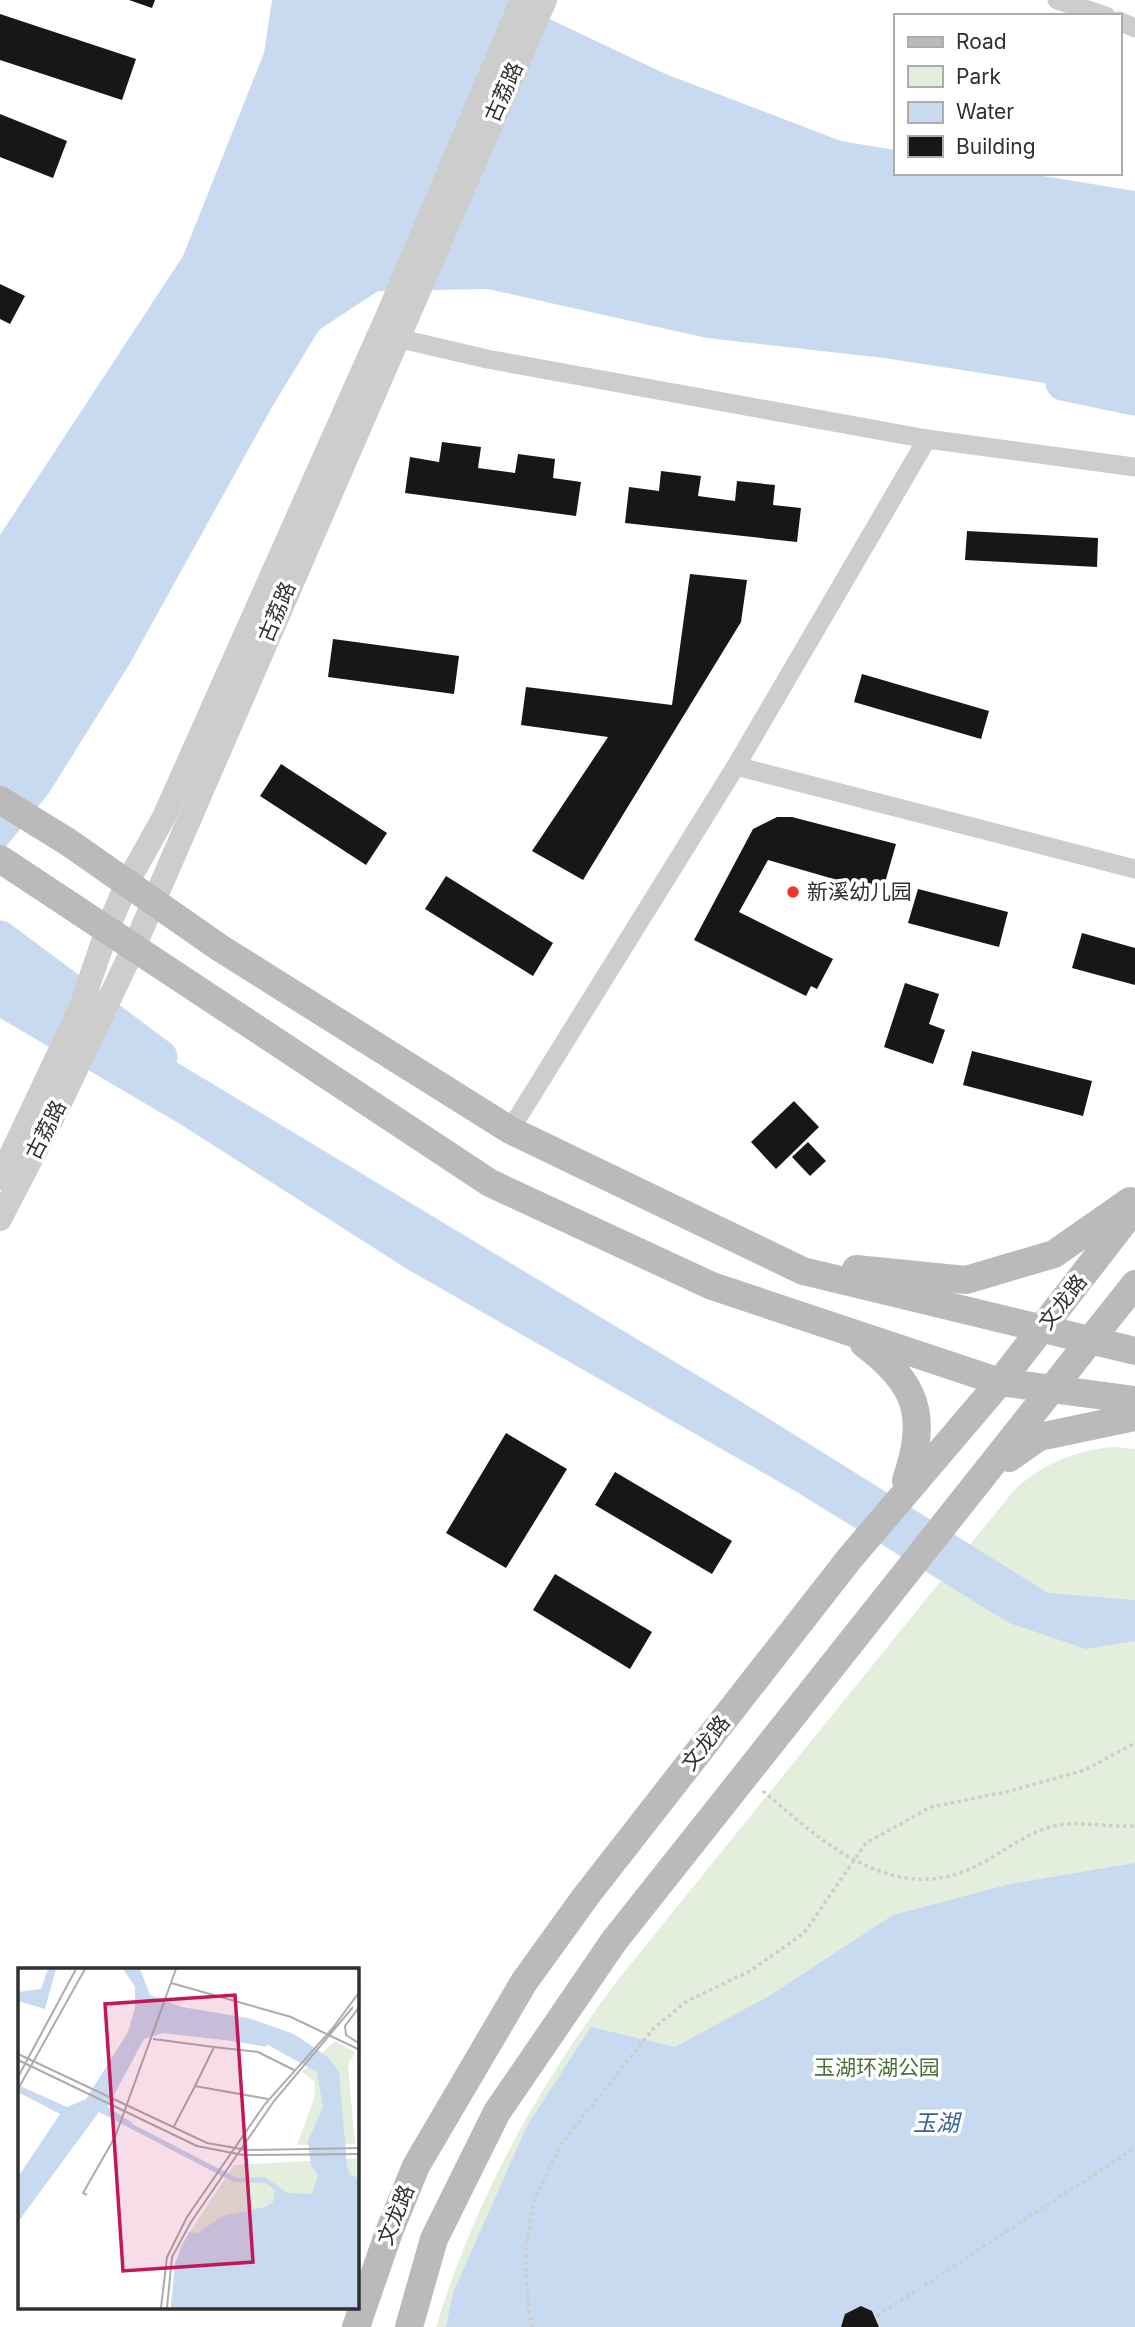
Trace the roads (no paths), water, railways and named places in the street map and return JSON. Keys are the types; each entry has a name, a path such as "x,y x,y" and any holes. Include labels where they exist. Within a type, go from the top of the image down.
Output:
{"main road":[{"path":"0,800 68,842 220,948 510,1130 803,1271 1041,1331 1135,1351"},
{"path":"11,866 490,1183 712,1286 848,1332 1000,1382 1135,1400"},
{"path":"738,1239 858,1270 966,1280 1054,1254 1135,1197"},
{"name":"文龙路","path":"356,2327 388,2232 416,2166 524,1982 586,1896 899,1497 1000,1382 1135,1208"},
{"path":"409,2327 434,2239 498,2112 614,1941 1135,1284"},
{"path":"848,1332 887,1360 908,1389 918,1416 918,1446 899,1497"},
{"path":"984,1476 1040,1437 1135,1417"}],"street":[{"name":"古荔路","path":"0,1219 59,1105 134,947 396,325 522,0"},
{"name":"古荔路","path":"0,1178 80,1009 107,930 127,883 164,817 396,325 545,0"},
{"path":"1057,0 1100,14"},
{"path":"396,325 487,359 927,439 1135,467"},
{"path":"510,1130 736,766 927,439"},
{"path":"736,766 1135,869"}],"water":[{"path":"272,0 509,0 668,75 841,141 894,150 894,175 1037,175 1135,191 1135,397 884,358 707,338 488,289 378,291 319,330 272,407 129,665 49,793 0,854 0,535 183,256 264,53"},
{"path":"0,956 745,1404 1048,1593 1135,1600 1135,1641 1086,1649 1009,1623 795,1491 407,1269 180,1124 0,1018"},
{"name":"玉湖","path":"1135,1863 1135,2327 879,2327 872,2311 861,2306 845,2314 842,2327 446,2327 453,2293 527,2126 591,2027 675,2047 769,1996 893,1915 1010,1884"}],"waterway":[{"path":"1063,383 1135,398"},
{"path":"0,938 160,1057"}],"place":[{"name":"新溪幼儿园","path":"793,892"}],"park label":[{"name":"玉湖环湖公园","path":"877,2068"}]}
